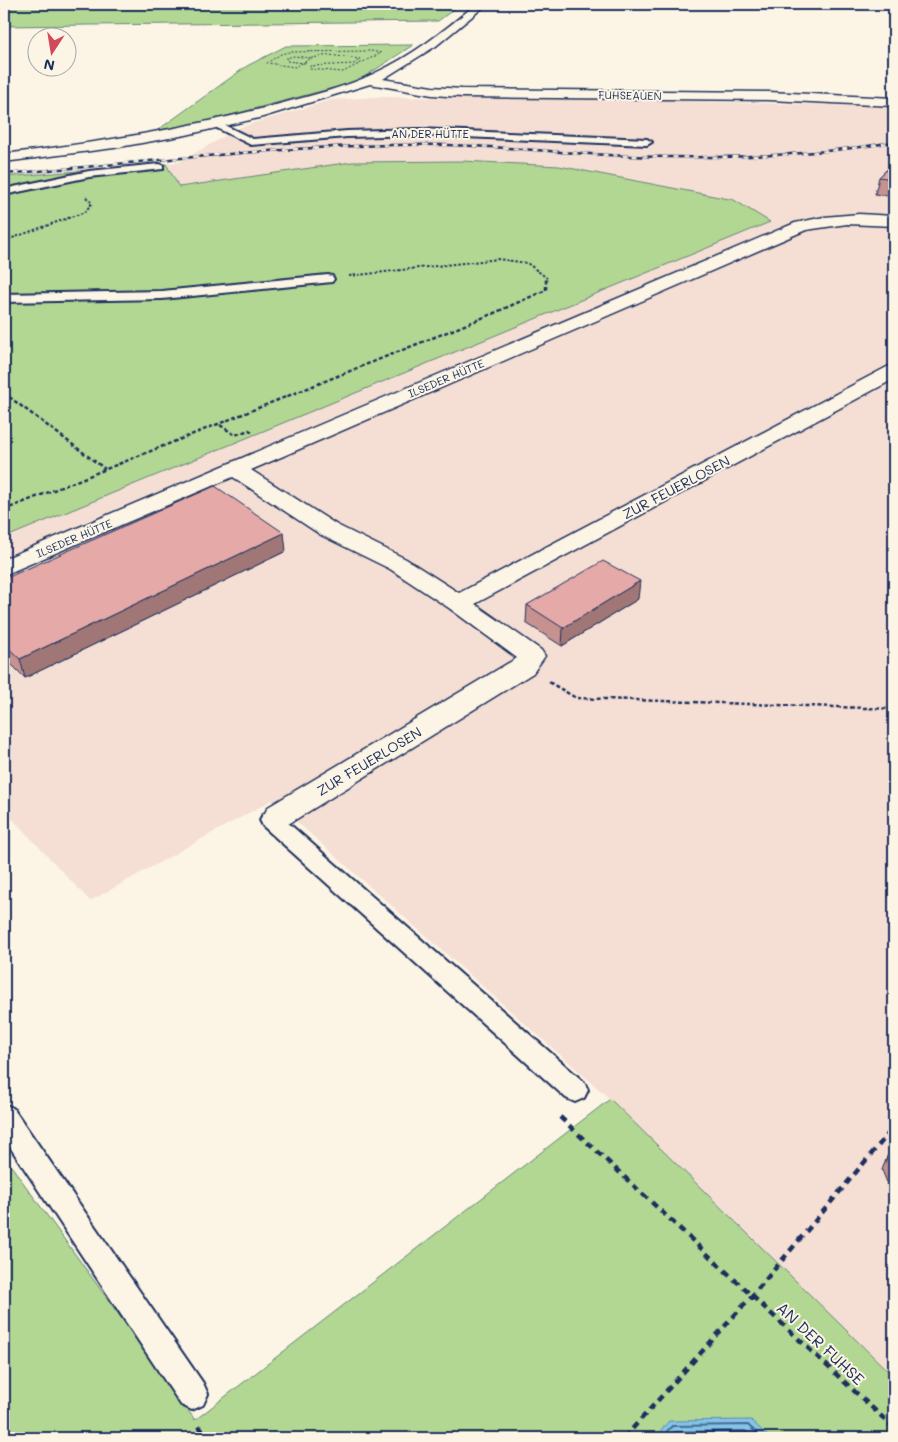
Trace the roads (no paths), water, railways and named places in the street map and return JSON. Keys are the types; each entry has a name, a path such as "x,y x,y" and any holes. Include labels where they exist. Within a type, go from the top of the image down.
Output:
{"street":[{"path":"4,158 85,148 218,125 318,97 366,80 406,60 465,19 482,4"},
{"path":"406,60 407,75 415,83 432,91"},
{"name":"FUHSEAUEN","path":"366,80 432,91 462,93 807,96 894,102"},
{"path":"318,97 432,91"},
{"name":"ILSEDER HÜTTE","path":"4,568 801,226 828,219 870,218 894,221"},
{"name":"ZUR FEUERLOSEN","path":"279,815 524,667 532,656 458,603 894,371"},
{"path":"235,469 329,530 398,564 458,603"}],"lane":[{"name":"AN DER HÜTTE","path":"218,125 251,142 347,134 419,132 647,142"},
{"path":"4,192 89,174 159,167"},
{"path":"4,298 162,295 328,279"},
{"path":"279,815 271,820 575,1090"},
{"path":"4,1116 192,1394"}],"water":[{"path":"751,1420 770,1438 654,1438 669,1421"}],"railway":[{"path":"4,174 225,154 336,147 447,145 628,156 742,157 818,152 894,142"}]}
